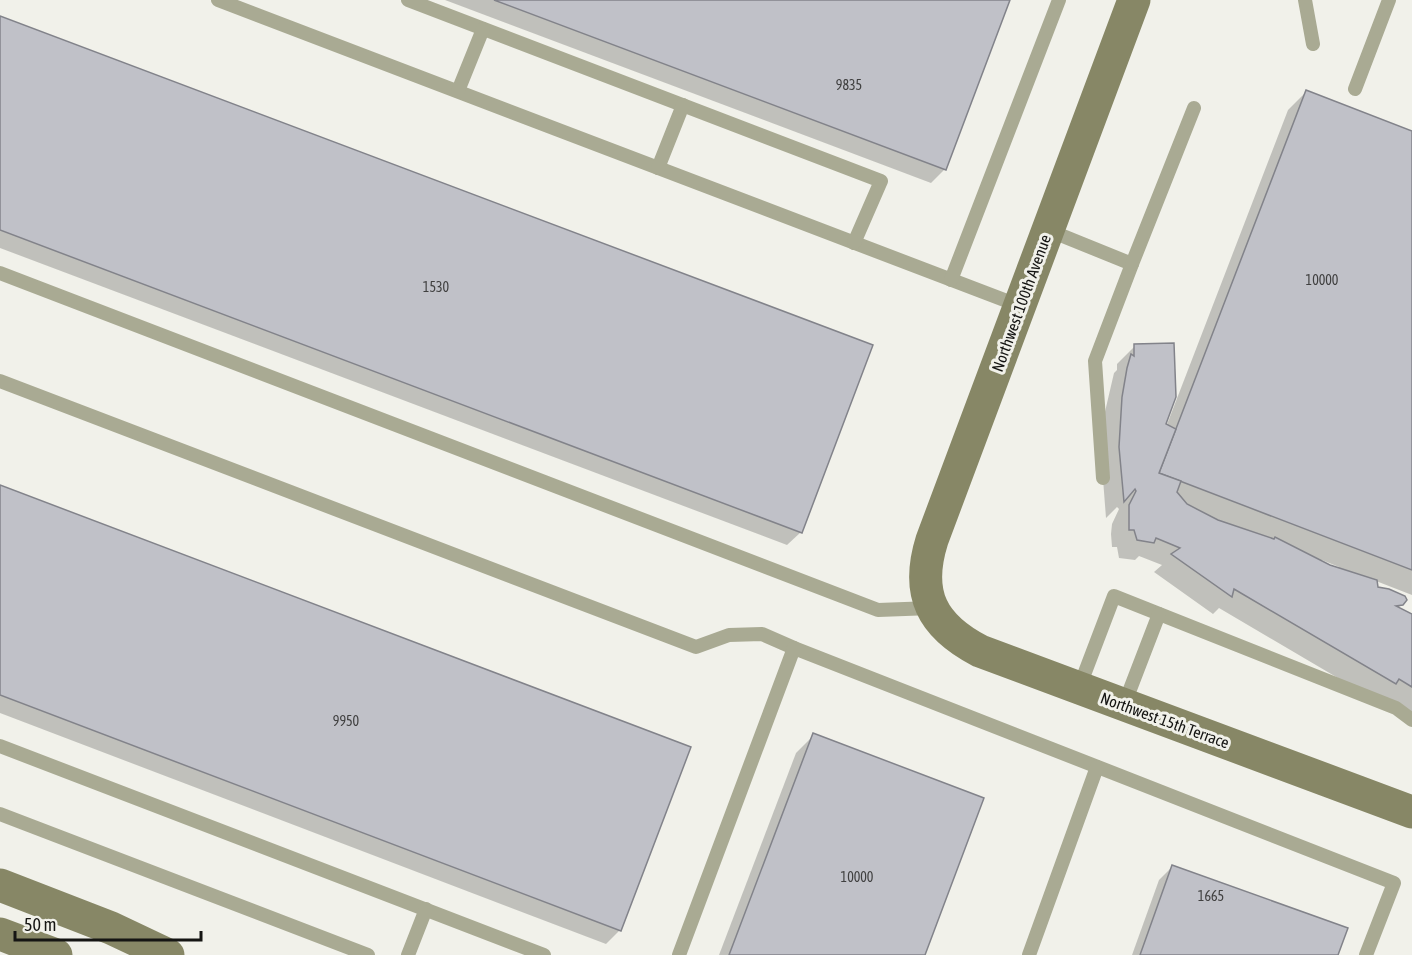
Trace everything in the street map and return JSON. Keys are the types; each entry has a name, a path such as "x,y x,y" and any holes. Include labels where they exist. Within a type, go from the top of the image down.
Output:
{"street":[{"name":"Northwest 100th Avenue","path":"933,608 926,579 926,558 1134,0"},
{"name":"Northwest 15th Terrace","path":"933,608 949,632 980,651 1411,810"},
{"path":"0,885 111,928 168,955"},
{"path":"0,934 56,955"}],"lane":[{"path":"218,0 1020,306"},
{"path":"408,0 881,181 854,243"},
{"path":"951,280 1059,0"},
{"path":"1305,0 1313,44"},
{"path":"1355,89 1389,0"},
{"path":"458,92 483,29"},
{"path":"658,168 683,105"},
{"path":"1103,478 1095,360 1194,108"},
{"path":"1048,231 1132,264"},
{"path":"0,273 878,610 933,608"},
{"path":"0,381 696,647 729,635 762,634 1394,883 1366,955"},
{"path":"1079,688 1114,596 1396,708 1412,720"},
{"path":"1124,705 1159,614"},
{"path":"679,955 794,648"},
{"path":"0,746 544,955"},
{"path":"1029,955 1097,766"},
{"path":"0,814 368,955"},
{"path":"408,955 426,909"}],"building":[{"path":"494,0 1010,0 946,170"},
{"path":"0,16 873,345 802,533 0,230"},
{"path":"1306,90 1412,131 1412,570 1159,473"},
{"path":"1174,343 1176,397 1166,424 1176,429 1159,473 1181,481 1177,492 1187,504 1218,520 1274,539 1275,537 1330,565 1377,580 1378,587 1405,596 1407,600 1403,605 1396,606 1412,614 1412,687 1399,679 1396,684 1234,589 1232,597 1171,554 1180,548 1156,538 1154,543 1137,540 1134,530 1129,530 1129,505 1136,491 1135,489 1124,502 1119,447 1122,397 1127,368 1131,354 1134,356 1134,344"},
{"path":"0,485 691,747 621,931 0,695"},
{"path":"813,733 984,798 925,955 729,955"},
{"path":"1172,865 1348,928 1338,955 1140,955"}]}
